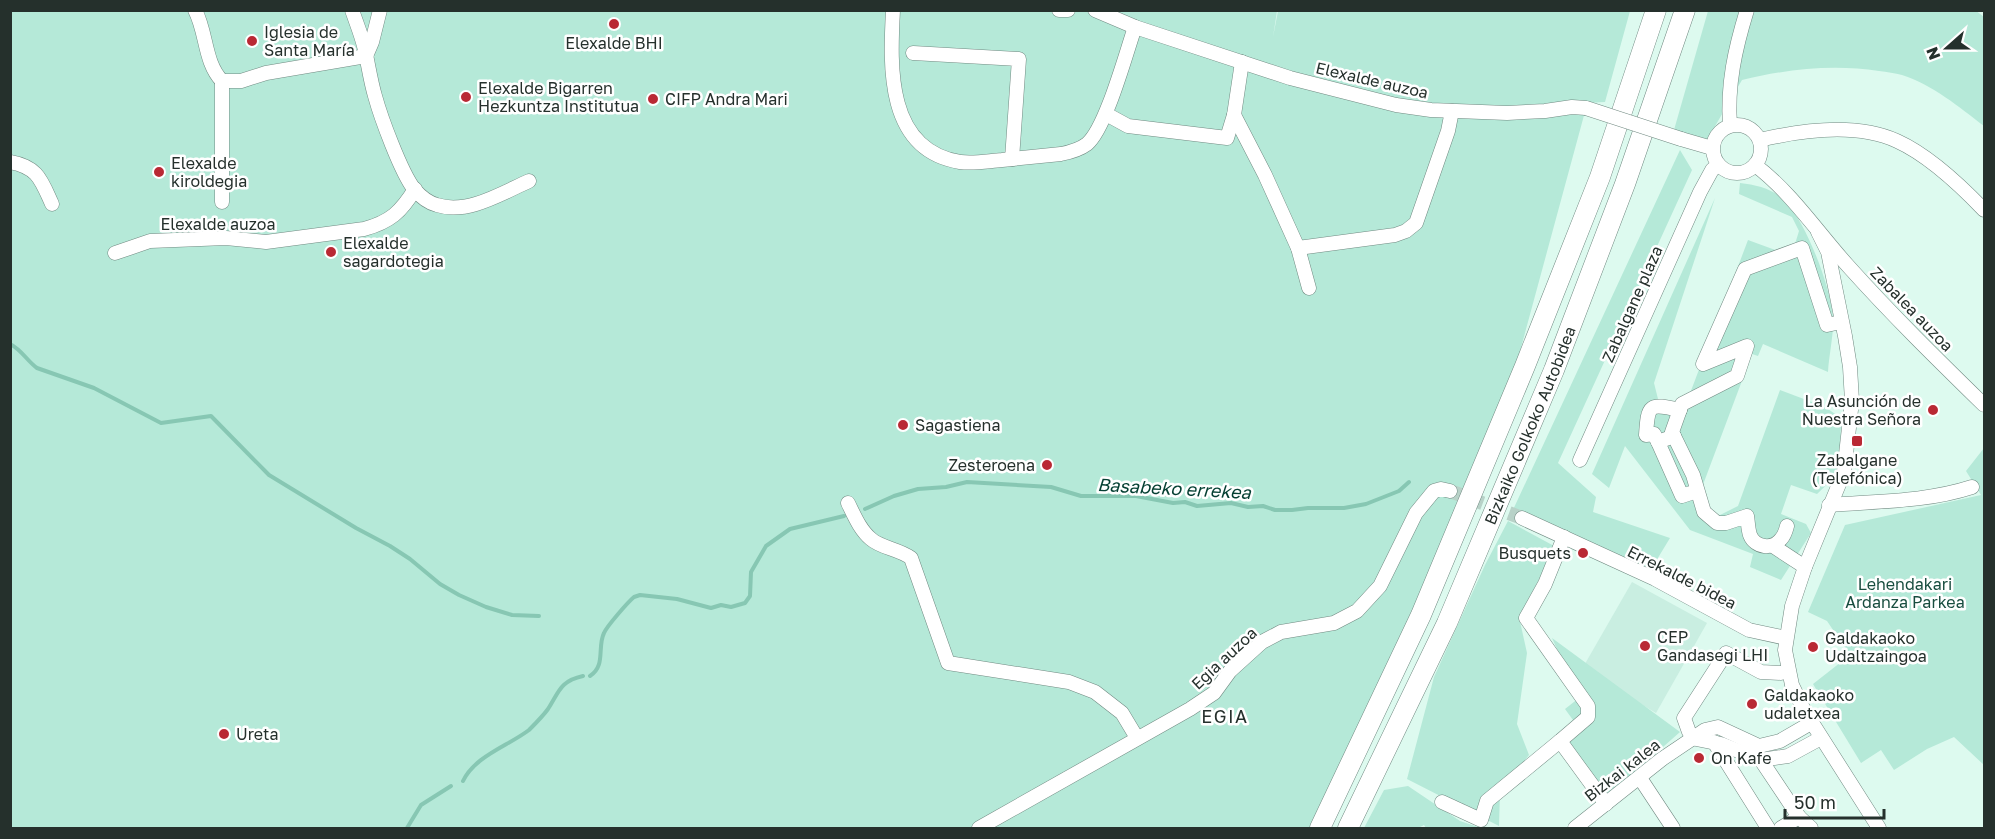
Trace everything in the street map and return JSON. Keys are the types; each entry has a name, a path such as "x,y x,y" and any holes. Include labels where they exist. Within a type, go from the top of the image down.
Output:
{"highway":[{"name":"Bizkaiko Golkoko Autobidea","path":"1320,828 1421,615 1525,366 1600,177 1656,10"},
{"name":"Bizkaiko Golkoko Autobidea","path":"1348,828 1447,623 1554,370 1625,184 1685,10"}],"street":[{"path":"195,10 204,33 214,73 222,81 242,81 276,71 366,56"},
{"path":"352,10 382,117 406,175 425,199 436,205 451,208 464,207 529,181"},
{"path":"366,56 380,10"},
{"path":"893,10 891,62 893,83 899,106 912,134 922,146 948,159 970,162 1061,154 1077,151 1088,143 1106,114 1135,27"},
{"path":"1059,10 1068,10"},
{"name":"Elexalde auzoa","path":"1095,10 1135,27 1290,78 1396,105 1452,111 1507,113 1572,107 1586,108 1712,148"},
{"path":"1730,125 1731,71 1747,10"},
{"path":"913,53 1019,59 1012,159"},
{"path":"1227,138 1234,115 1242,62"},
{"path":"222,81 222,202"},
{"path":"1298,248 1395,235 1416,224 1448,131 1452,111"},
{"path":"1106,114 1128,126 1248,142"},
{"path":"1234,115 1298,248 1309,288"},
{"path":"1737,124 1751,129 1760,140 1761,153 1749,171 1732,173 1718,165 1713,154 1712,148 1718,134 1730,125 1737,124"},
{"path":"1760,140 1780,135 1833,129 1869,132 1897,141 1922,156 1984,210"},
{"path":"10,162 31,168 40,178 51,204"},
{"name":"Zabalgane plaza","path":"1580,460 1700,192 1712,170 1718,165"},
{"path":"1755,165 1784,190 1818,232 1828,252 1850,367 1852,401 1844,472 1829,505 1792,606 1785,650 1790,678 1811,723 1879,828"},
{"name":"Elexalde auzoa","path":"115,253 150,241 226,238 266,242 364,229 379,225 397,214 415,189"},
{"name":"Zabalea auzoa","path":"1818,232 1885,306 1984,405"},
{"path":"1805,567 1773,546 1762,546 1755,543 1750,535 1747,516 1726,523 1717,523 1704,512 1693,475 1672,432 1682,404 1737,376 1747,346 1703,364 1745,269 1802,248 1827,325 1841,322"},
{"path":"1680,410 1653,407 1647,413 1646,435 1654,434 1682,496 1697,491"},
{"path":"1658,442 1674,436"},
{"path":"1829,505 1936,496 1972,487"},
{"name":"Egia auzoa","path":"979,828 1173,720 1214,693 1230,671 1262,642 1281,632 1334,623 1357,611 1380,586 1416,513 1434,490 1450,491"},
{"path":"848,502 859,524 872,540 901,550 911,558 948,663 1069,682 1095,692 1122,713 1137,738"},
{"name":"Errekalde bidea","path":"1522,518 1655,579 1749,630 1786,638"},
{"path":"1773,546 1781,539 1787,526"},
{"path":"1442,802 1481,820 1487,801 1588,717 1588,706 1526,618 1545,584 1564,537"},
{"path":"1781,673 1761,672 1726,652 1684,718 1690,735 1761,760 1788,756 1821,738"},
{"name":"Bizkai kalea","path":"1575,828 1640,778 1690,735 1718,727 1759,746 1780,741 1811,723"},
{"path":"1560,741 1606,804"},
{"path":"1714,742 1767,828"},
{"path":"1761,760 1799,817 1811,828"},
{"path":"1640,778 1673,828"},
{"path":"1781,828 1799,817"}],"shaded area":[{"name":"CEP Gandasegi LHI","path":"1632,582 1707,623 1656,713 1582,669"}],"green space":[{"path":"1975,10 1984,17 1984,126 1955,104 1913,79 1888,72 1827,68 1793,70 1742,80 1704,145 1674,130 1708,11"},
{"path":"10,11 1277,11 1273,37 1278,11 1630,11 1605,102 1543,105 1586,108 1500,425 1320,828 11,828"},
{"path":"1680,150 1692,170 1558,463 1596,497 1593,512 1670,538 1650,571 1512,512"},
{"path":"1740,183 1759,186 1771,191 1786,202 1794,212 1816,256 1833,317 1828,372 1763,344 1758,356 1752,354 1701,490 1708,512 1720,515 1738,506 1780,390 1825,407 1841,418 1840,472 1817,494 1791,485 1781,514 1806,524 1811,533 1781,580 1750,567 1753,554 1690,530 1625,446 1609,488 1592,474 1715,198 1654,383 1659,403 1672,408 1689,396 1748,240 1778,251 1795,244 1799,231 1792,217 1739,194"},
{"name":"Lehendakari Ardanza Parkea","path":"1984,448 1984,765 1954,737 1927,749 1894,770 1881,750 1861,763 1813,684 1850,655 1827,621 1808,612 1845,525 1981,495 1966,471"},
{"path":"1508,521 1556,547 1519,617 1527,653 1517,724 1529,755 1500,792 1499,826 1407,779 1434,677 1485,565"},
{"path":"1552,638 1680,732 1605,798 1567,741 1573,720 1565,709 1579,698"},
{"path":"1408,786 1460,821 1481,828 1426,828 1424,825 1418,828 1364,828 1384,790"}],"waterway":[{"path":"10,344 37,368 94,388 161,423 211,416 269,475 390,546 440,584 486,607 512,615 539,616"},
{"name":"Basabeko errekea","path":"865,509 894,496 918,489 946,487 967,482 1051,487 1081,496 1136,496 1173,503 1185,502 1197,506 1231,503 1248,507 1263,506 1275,510 1344,508 1366,504 1399,491 1409,482"},
{"name":"Basabeko errekea","path":"590,676 600,662 604,633 634,597 640,595 677,599 711,608 721,605 731,607 745,603 750,596 751,572 766,546 790,529 844,516"},
{"name":"Basabeko errekea","path":"463,781 468,772 484,758 529,730 546,712 565,684 583,676"},
{"name":"Basabeko errekea","path":"407,828 421,805 451,786"}],"tunnel":[{"path":"1450,491 1522,518"}],"place":[{"name":"Elexalde BHI","path":"614,24"},
{"name":"Iglesia de Santa María","path":"252,41"},
{"name":"Elexalde Bigarren Hezkuntza Institutua","path":"466,97"},
{"name":"CIFP Andra Mari","path":"653,99"},
{"name":"Elexalde kiroldegia","path":"159,172"},
{"name":"Elexalde sagardotegia","path":"331,252"},
{"name":"La Asunción de Nuestra Señora","path":"1933,410"},
{"name":"Sagastiena","path":"903,425"},
{"name":"Zabalgane (Telefónica)","path":"1857,441"},
{"name":"Zesteroena","path":"1047,465"},
{"name":"Busquets","path":"1583,553"},
{"name":"CEP Gandasegi LHI","path":"1645,646"},
{"name":"Galdakaoko Udaltzaingoa","path":"1813,647"},
{"name":"Galdakaoko udaletxea","path":"1752,704"},
{"name":"Ureta","path":"224,734"},
{"name":"On Kafe","path":"1699,758"}],"district":[{"name":"EGIA","path":"1225,716"}]}
